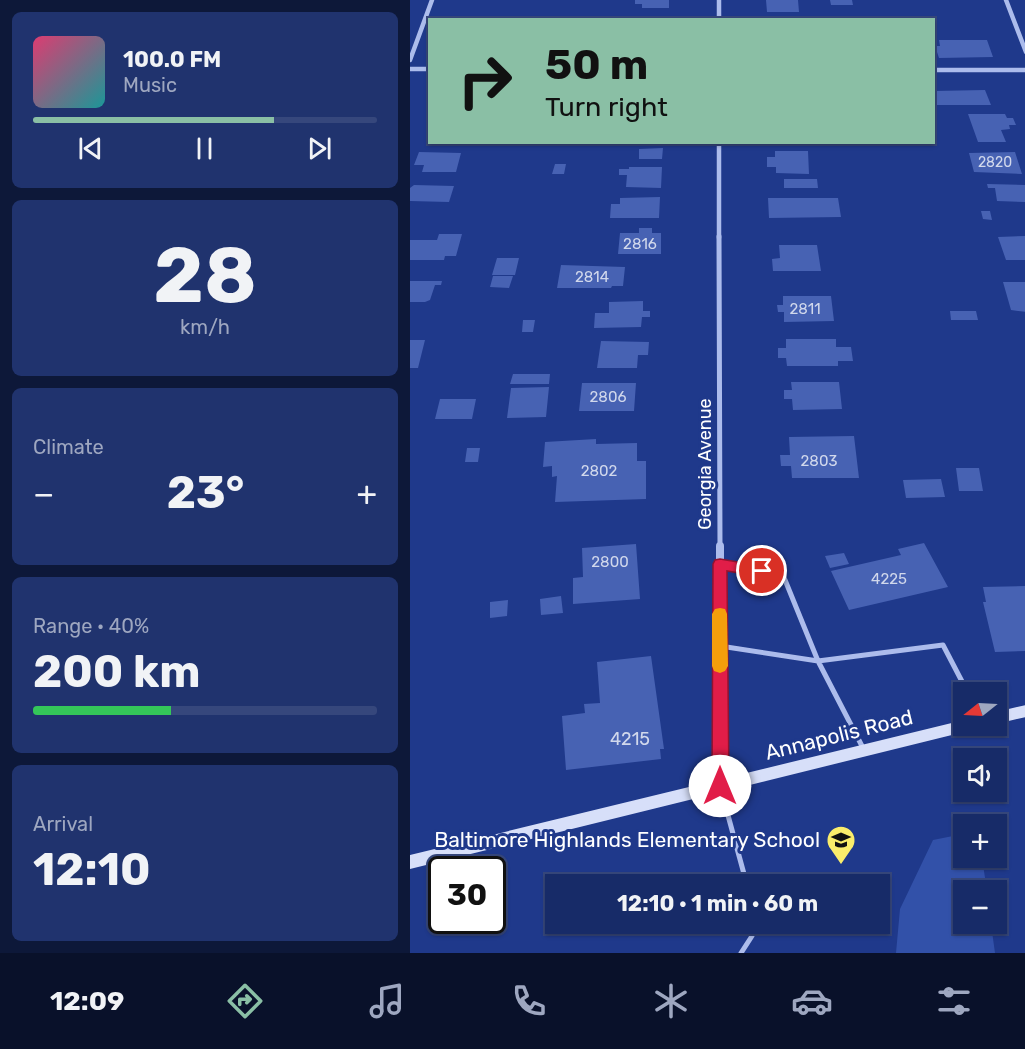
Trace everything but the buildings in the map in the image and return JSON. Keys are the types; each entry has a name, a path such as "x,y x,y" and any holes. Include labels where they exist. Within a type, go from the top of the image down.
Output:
{"main road":[{"path":"1007,715 1025,711"},
{"name":"Annapolis Road","path":"410,862 953,729"}],"street":[{"path":"410,60 432,0"},
{"path":"719,0 719,18"},
{"path":"1006,0 1025,52"},
{"path":"410,69 428,69"},
{"path":"935,70 1025,70"},
{"name":"Georgia Avenue","path":"719,144 720,786"}],"lane":[{"path":"720,564 783,575 818,661 864,751"},
{"path":"720,646 818,661 943,645 962,682"},
{"path":"720,786 744,874"},
{"path":"741,953 752,934"}],"shaded area":[{"path":"953,836 953,868 984,868 985,880 953,880 953,934 992,934 995,953 896,953 900,909 933,840"}],"slow traffic":[{"path":"720,614 720,666"}],"place":[{"name":"Baltimore Highlands Elementary School","path":"841,866"}],"route":[{"path":"720,786 720,564 762,571"}]}
